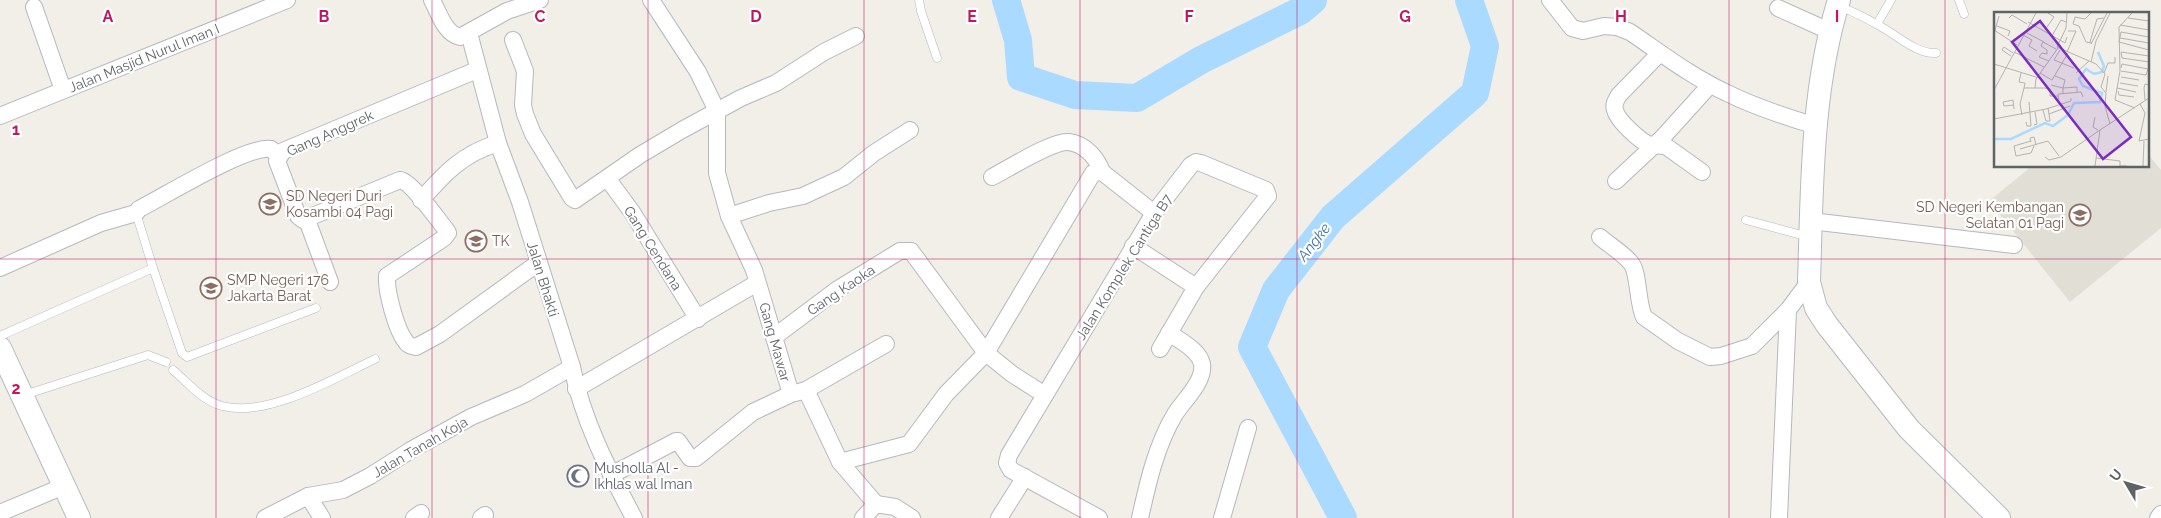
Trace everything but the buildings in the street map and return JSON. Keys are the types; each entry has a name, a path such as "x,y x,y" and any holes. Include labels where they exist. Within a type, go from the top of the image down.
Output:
{"main road":[{"path":"1838,2 1829,32 1816,126 1809,282 1821,316 1909,429 1999,518"},
{"path":"0,348 79,518"}],"street":[{"name":"Jalan Masjid Nurul Iman I","path":"0,116 287,0"},
{"name":"Jalan Bhakti","path":"432,0 448,30 461,34 477,70 498,143 520,202 572,367 576,389 599,452 634,518"},
{"path":"461,34 507,12 540,0"},
{"path":"652,0 698,72 717,111"},
{"path":"1550,0 1572,28 1583,32 1604,26 1617,27 1630,32 1710,84 1773,113 1816,126"},
{"path":"34,7 62,90"},
{"path":"1778,8 1829,32"},
{"path":"513,40 525,71 523,106 525,114 533,134 575,200 640,155 741,98 776,83 824,52 856,36"},
{"path":"1660,53 1619,95 1614,103 1615,110 1619,118 1646,143 1653,145 1661,144 1667,147 1702,172"},
{"name":"Gang Anggrek","path":"330,282 307,220 303,220 298,216 277,161 279,156 290,149 477,70"},
{"path":"1616,181 1663,136 1710,84"},
{"name":"Gang Mawar","path":"611,475 676,441 678,441 690,458 696,458 754,412 798,392 774,337 754,270 729,216 718,174 717,111"},
{"path":"729,216 803,196 844,177 910,130"},
{"path":"992,177 1054,144 1069,142 1084,148 1098,160 1102,172 1154,212"},
{"path":"421,200 457,162 484,147 498,143"},
{"path":"0,268 101,223 136,213 139,209 258,149 271,149 279,156"},
{"name":"Jalan Komplek Cantiga B7","path":"1025,478 1011,470 1007,463 1009,455 1154,212 1196,162 1266,190 1268,196 1196,287"},
{"path":"840,462 909,444 946,394 986,353 1089,178 1093,172 1102,172"},
{"name":"Gang Cendana","path":"607,178 632,212 698,319"},
{"path":"307,220 400,180 404,180 448,233 444,238 387,276 396,322 410,346 416,347 440,334 538,263"},
{"path":"1811,229 2014,245"},
{"path":"1600,237 1630,262 1634,272 1639,307 1644,317 1698,352 1710,357 1721,356 1752,346 1788,310 1809,282"},
{"path":"1133,246 1196,287 1160,349"},
{"name":"Gang Kaoka","path":"774,337 838,289 900,251 911,250 986,353"},
{"path":"576,389 757,283"},
{"path":"1778,518 1788,310"},
{"path":"1140,518 1159,445 1166,429 1198,382 1202,372 1199,356 1169,334"},
{"path":"886,344 798,392 840,462 876,504 895,507 912,518"},
{"path":"986,353 1012,374 1045,395"},
{"name":"Jalan Tanah Koja","path":"265,518 308,496 343,490 471,417 525,394 572,367"},
{"path":"1222,518 1248,428"},
{"path":"999,518 1025,478 1099,518"},
{"path":"0,514 64,486"},
{"path":"308,496 322,518"},
{"path":"863,518 876,504"},
{"path":"2158,518 2161,514"}],"lane":[{"path":"919,0 937,58"},
{"path":"1877,24 1891,0"},
{"path":"1960,0 1964,14"},
{"path":"1838,2 1919,50 1928,54 1936,53"},
{"path":"136,213 182,353 187,357 316,308"},
{"path":"1746,220 1811,229"},
{"path":"0,336 153,268"},
{"path":"23,396 148,354 166,362"},
{"path":"173,370 210,401 223,406 244,408 261,406 294,397 375,359"}],"shaded area":[{"name":"SD Negeri Kembangan Selatan 01 Pagi","path":"2148,154 2161,170 2161,228 2070,302 1989,201 2030,168 2148,168"}],"waterway":[{"name":"Angke","path":"1006,0 1018,40 1021,77 1075,95 1137,98 1201,60 1300,11 1313,0"},
{"name":"Angke","path":"1343,518 1252,347 1276,290 1333,217 1475,93 1485,46 1469,0"}],"place":[{"name":"SD Negeri Duri Kosambi 04 Pagi","path":"270,204"},
{"name":"SD Negeri Kembangan Selatan 01 Pagi","path":"2080,215"},
{"name":"TK","path":"476,241"},
{"name":"SMP Negeri 176 Jakarta Barat","path":"211,288"},
{"name":"Musholla Al - Ikhlas wal Iman","path":"578,476"}]}
